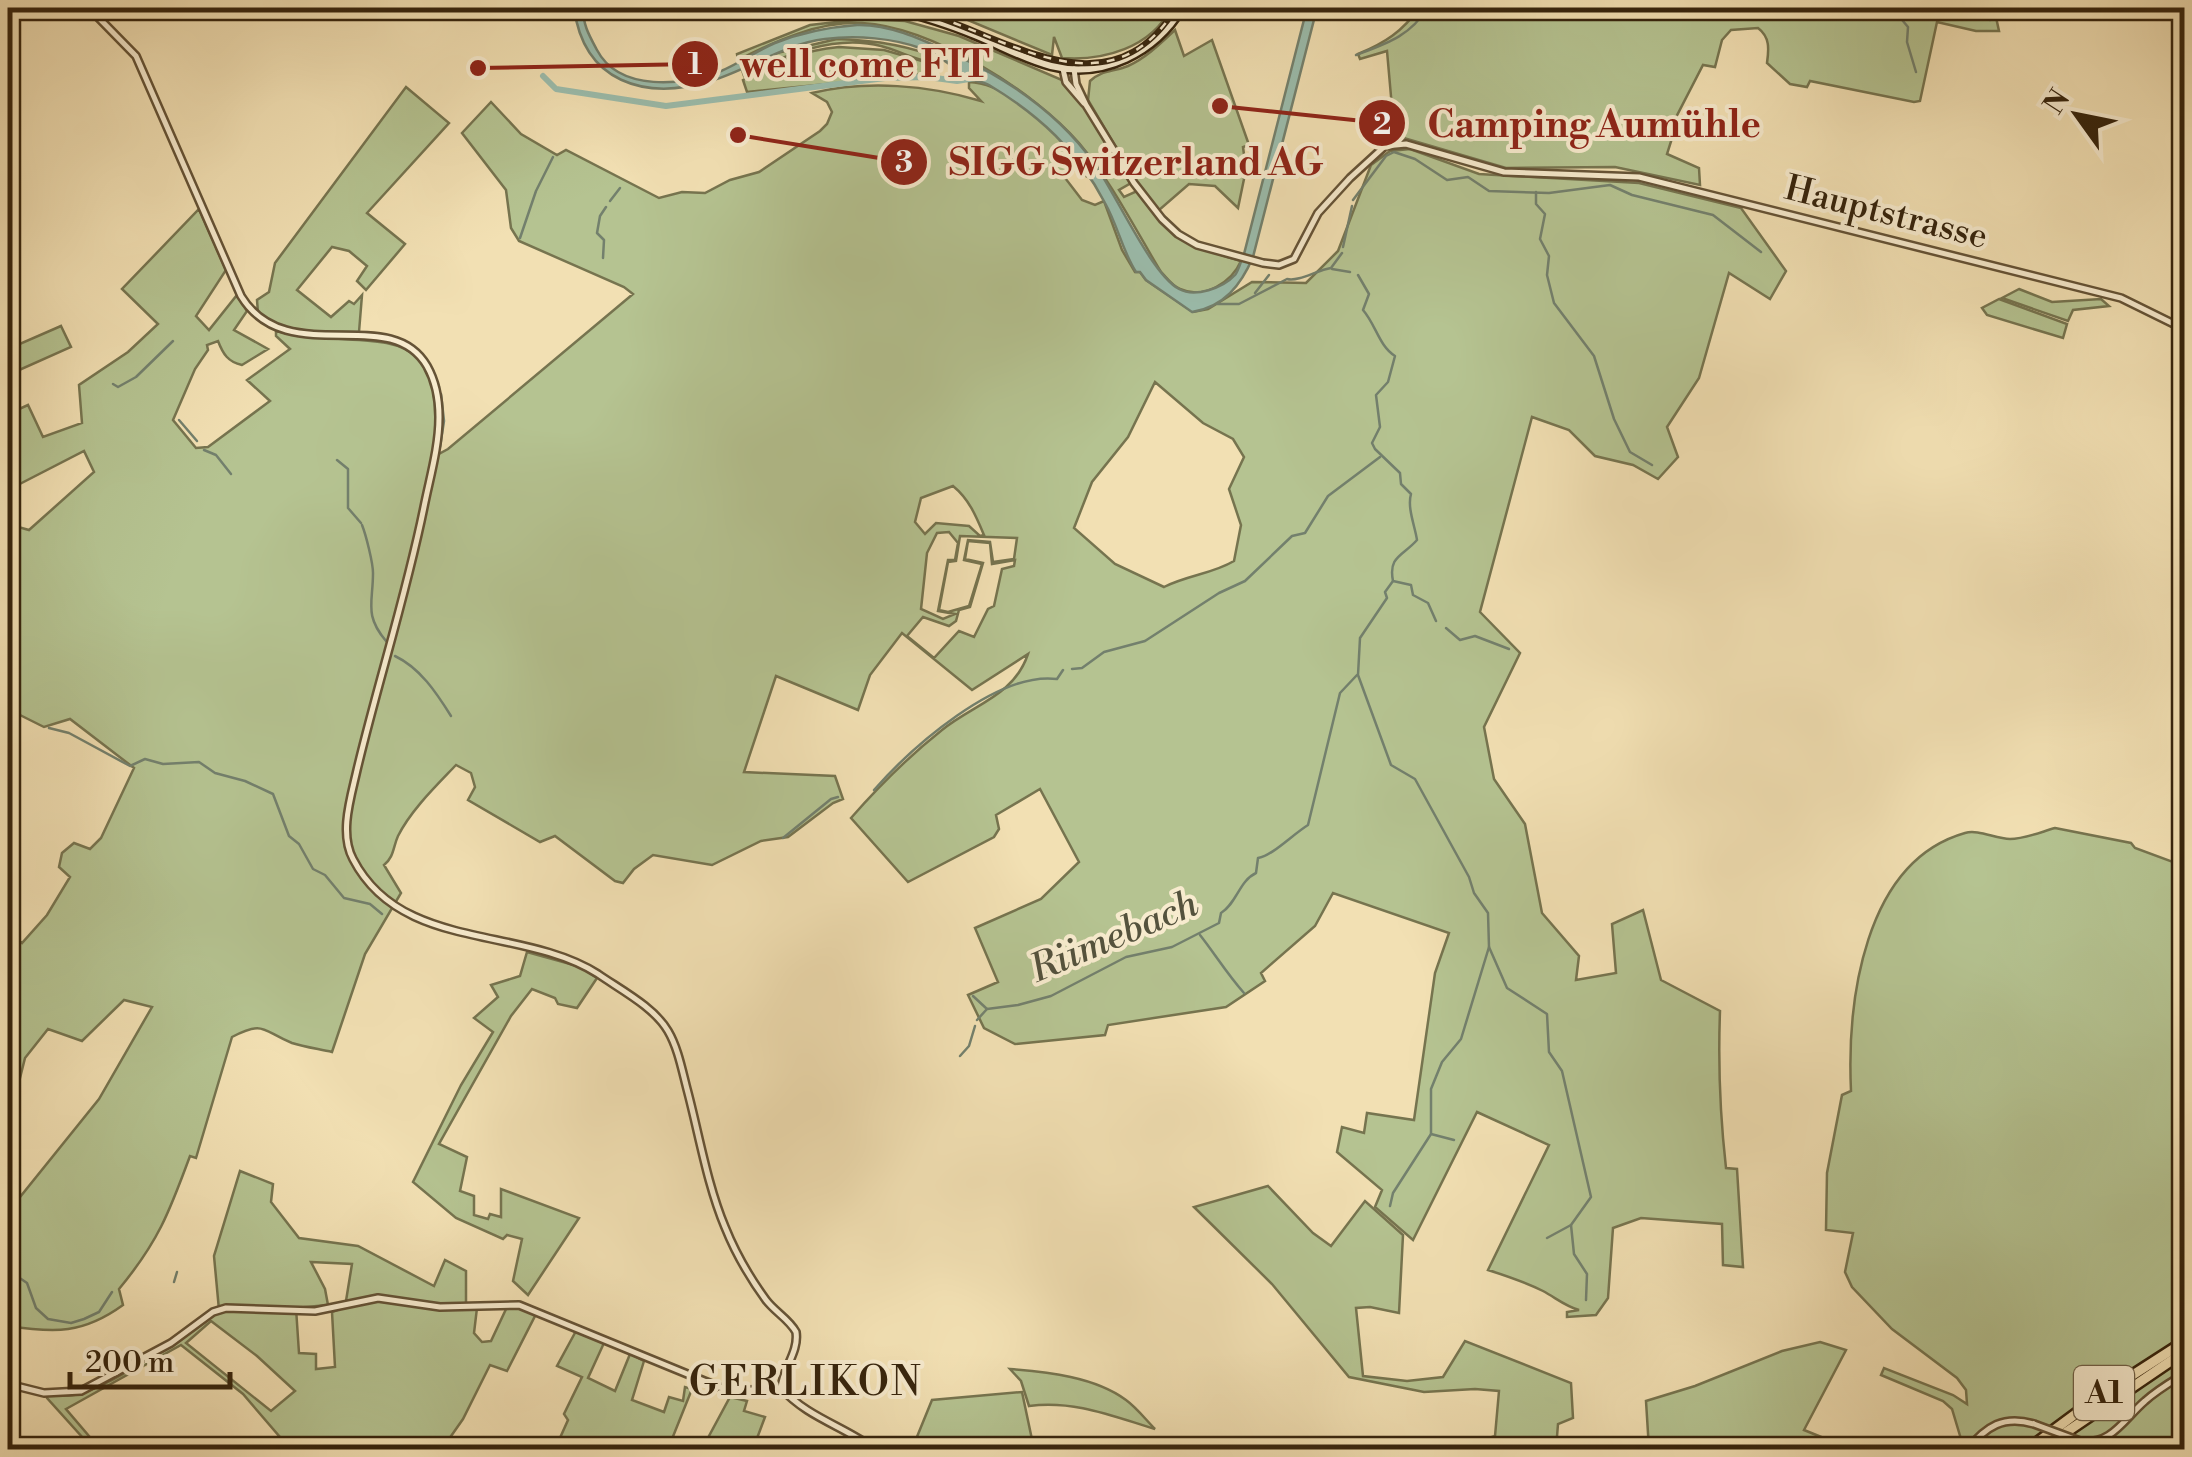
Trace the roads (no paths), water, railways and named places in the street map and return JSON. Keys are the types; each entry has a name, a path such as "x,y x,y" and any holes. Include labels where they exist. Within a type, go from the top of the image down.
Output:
{"highway":[{"name":"A1","path":"2027,1450 2097,1398 2184,1342"},
{"name":"A1","path":"2040,1450 2184,1352"}],"main road":[{"path":"891,8 943,22 1028,58 1074,70 1106,66 1143,50 1168,28 1182,8"}],"street":[{"path":"89,8 136,56 241,296 253,314 271,327 292,333 398,341 418,354 431,373 439,415 434,456 401,612 365,736 347,836 353,861 394,907 422,922 538,950 582,965 643,1006 667,1030 679,1058 726,1228 766,1299 796,1332 796,1346 781,1388"},
{"path":"1063,68 1066,82 1086,105"},
{"path":"1074,70 1086,105"},
{"name":"Hauptstrasse","path":"1086,105 1134,184 1162,219 1187,240 1261,263 1279,265 1294,259 1323,207 1385,146 1406,144 1504,172 1640,177 2129,300 2184,329"},
{"path":"8,1384 44,1393 81,1391 170,1343 212,1312 226,1308 315,1310 384,1298 440,1307 518,1305 718,1388 781,1388 809,1414 838,1424 876,1450"},
{"path":"1967,1450 1986,1429 2000,1422 2034,1424 2080,1441 2098,1440 2112,1434 2142,1403 2184,1374"}],"waterway":[{"path":"566,13 568,8"},
{"path":"1356,55 1405,32 1427,8"},
{"path":"1892,8 1908,27 1907,42 1916,72"},
{"path":"1959,8 1984,13 1990,20"},
{"path":"543,76 556,89 666,106 885,78 975,78"},
{"path":"1353,200 1386,156 1394,152 1415,159 1447,180 1468,177 1489,191 1549,193 1610,185 1632,195 1713,215 1761,252"},
{"path":"520,238 553,157"},
{"path":"610,201 620,188"},
{"path":"1536,192 1536,204 1545,214 1540,239 1549,256 1547,275 1554,303 1594,356 1614,419 1630,452 1652,465"},
{"path":"1343,247 1352,206"},
{"path":"603,258 604,240 597,233 606,207"},
{"path":"1217,304 1239,304 1287,279 1331,268 1342,253"},
{"path":"1332,269 1350,272"},
{"path":"1255,293 1269,275"},
{"path":"1358,275 1369,294 1363,310 1385,347 1395,356 1388,382 1376,395 1380,427 1372,443 1400,473 1401,484 1411,494 1417,540 1395,561 1393,581 1411,585 1413,595 1428,603 1436,621"},
{"path":"113,384 118,387 136,377 173,341"},
{"path":"433,371 439,387"},
{"path":"440,447 444,421 441,394"},
{"path":"179,420 197,441"},
{"path":"204,450 216,455 231,474"},
{"path":"1072,669 1082,668 1104,652 1145,641 1219,593 1245,581 1292,536 1305,533 1328,496 1380,457"},
{"path":"337,460 348,469 348,508 361,523"},
{"path":"362,525 373,568 372,616 386,641"},
{"path":"1393,581 1385,592 1387,598 1360,638 1358,675 1391,765 1415,779 1488,913 1489,947 1507,988 1547,1014 1549,1052 1562,1071 1591,1197 1571,1225 1574,1254 1587,1274 1586,1300"},
{"path":"1446,628 1460,640 1475,636 1509,649"},
{"path":"395,656 420,674 451,716"},
{"path":"874,790 932,734 982,700 1008,687 1057,679 1063,670"},
{"name":"Riimebach","path":"977,1020 987,1009 1051,996 1126,957 1172,947 1219,923 1221,913 1256,873 1258,858 1308,825 1340,693 1357,675"},
{"path":"49,728 69,733 130,766 145,759 163,764 199,762 215,773 273,794 289,836 299,844 313,869 325,875 344,898 370,904 382,914"},
{"path":"783,838 838,797"},
{"path":"1200,935 1244,993"},
{"path":"1390,1206 1393,1193 1431,1134 1431,1089 1442,1062 1461,1039 1489,947"},
{"path":"973,996 987,1009"},
{"name":"Riimebach","path":"960,1056 969,1046 975,1026"},
{"path":"1431,1134 1454,1140"},
{"path":"1547,1238 1571,1225"},
{"path":"8,1270 27,1283 36,1308 48,1319 71,1323 84,1319 99,1312 112,1292"},
{"path":"174,1282 177,1272"}],"railway":[{"path":"908,8 1014,47 1084,63 1117,59 1148,41 1176,8"}],"place":[{"name":"well come FIT","path":"478,68"},
{"name":"Camping Aumühle","path":"1220,106"},
{"name":"SIGG Switzerland AG","path":"738,135"}],"district":[{"name":"GERLIKON","path":"806,1383"}]}
